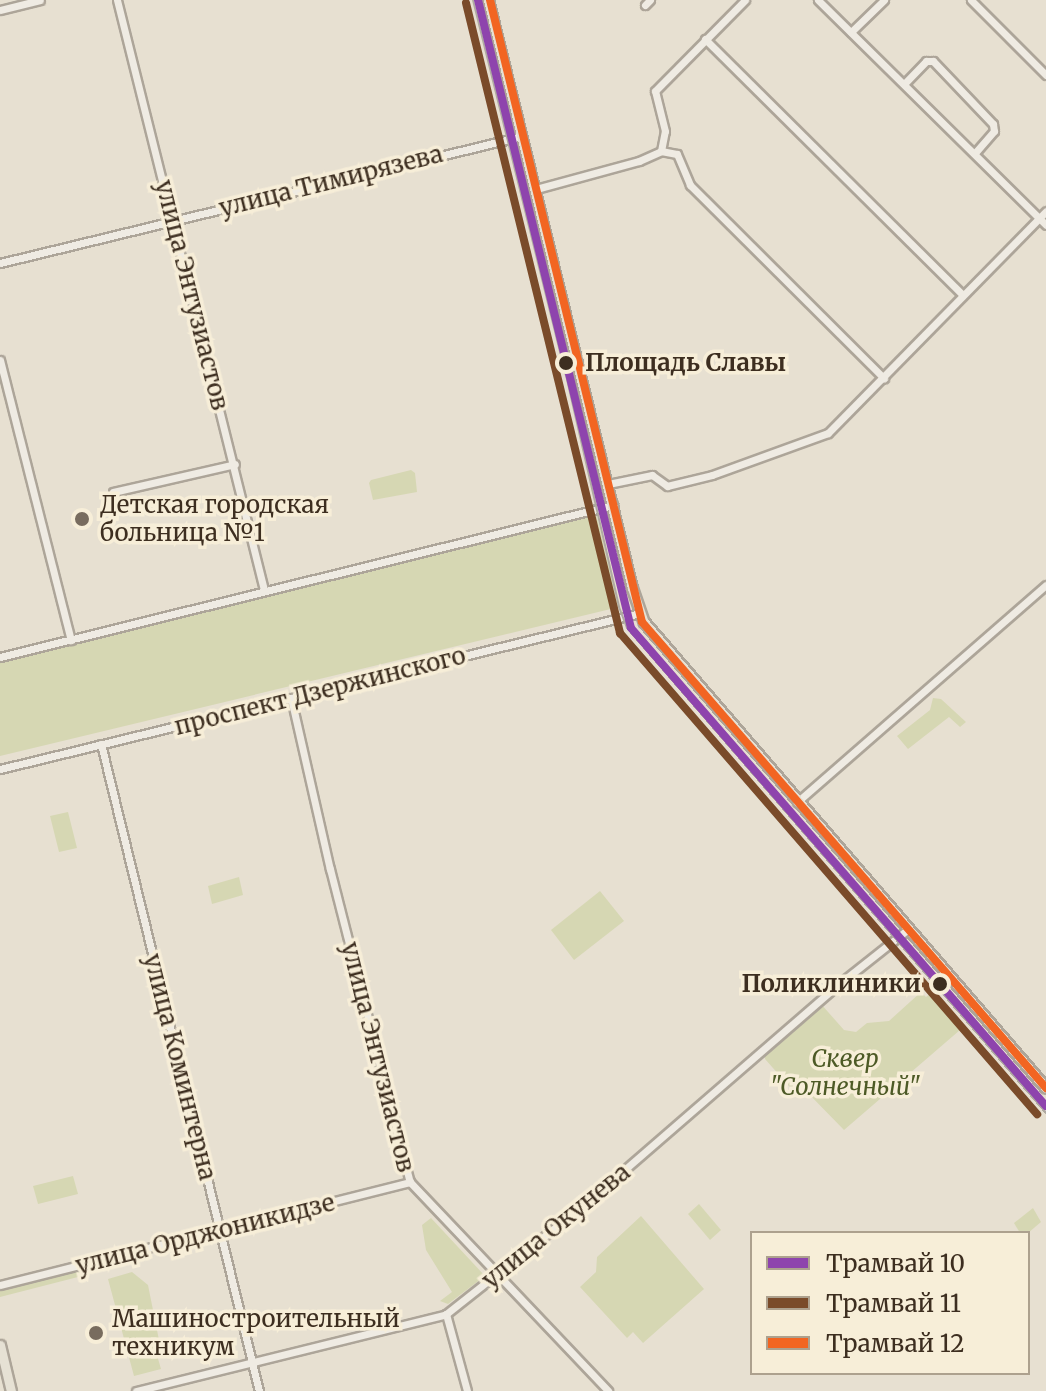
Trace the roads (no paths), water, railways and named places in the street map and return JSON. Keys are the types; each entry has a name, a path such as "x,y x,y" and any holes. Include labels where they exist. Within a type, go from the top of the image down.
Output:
{"main road":[{"path":"488,0 640,613 648,630 1046,1088"},
{"path":"0,1345 11,1391"}],"street":[{"path":"0,10 40,0"},
{"name":"улица Энтузиастов","path":"117,0 264,590"},
{"path":"661,151 665,131 654,95 745,0"},
{"path":"818,0 1046,225"},
{"path":"851,32 884,0"},
{"path":"971,0 1046,75"},
{"path":"705,39 963,295"},
{"path":"904,84 926,61 933,61 993,124 994,131 974,154"},
{"name":"улица Тимирязева","path":"0,263 522,136"},
{"path":"536,189 639,161 661,151 677,154 690,185 884,378"},
{"path":"608,484 652,475 667,486 815,440 828,433 1046,211"},
{"path":"0,360 71,640"},
{"path":"113,492 235,464"},
{"path":"0,657 613,505"},
{"path":"797,802 1046,585"},
{"name":"проспект Дзержинского","path":"0,769 640,613"},
{"name":"улица Энтузиастов","path":"291,698 330,869 410,1182 608,1391"},
{"name":"улица Коминтерна","path":"101,744 259,1391"},
{"name":"улица Окунева","path":"136,1391 446,1314 498,1275 907,930"},
{"name":"улица Орджоникидзе","path":"0,1285 410,1182"},
{"path":"446,1314 467,1391"}],"tram line":[{"path":"473,0 566,375 619,607 627,628 1046,1113"},
{"name":"10","path":"478,0 631,628 1046,1106"},
{"name":"12","path":"490,0 642,622 1046,1088"},
{"name":"11","path":"466,3 620,633 1037,1114"}],"place":[{"name":"Площадь Славы","path":"566,363"},
{"name":"Детская городская больница №1","path":"82,519"},
{"name":"Поликлиники","path":"940,984"},
{"name":"Машиностроительный техникум","path":"96,1333"}],"park label":[{"name":"Сквер \"Солнечный\"","path":"845,1073"}]}
